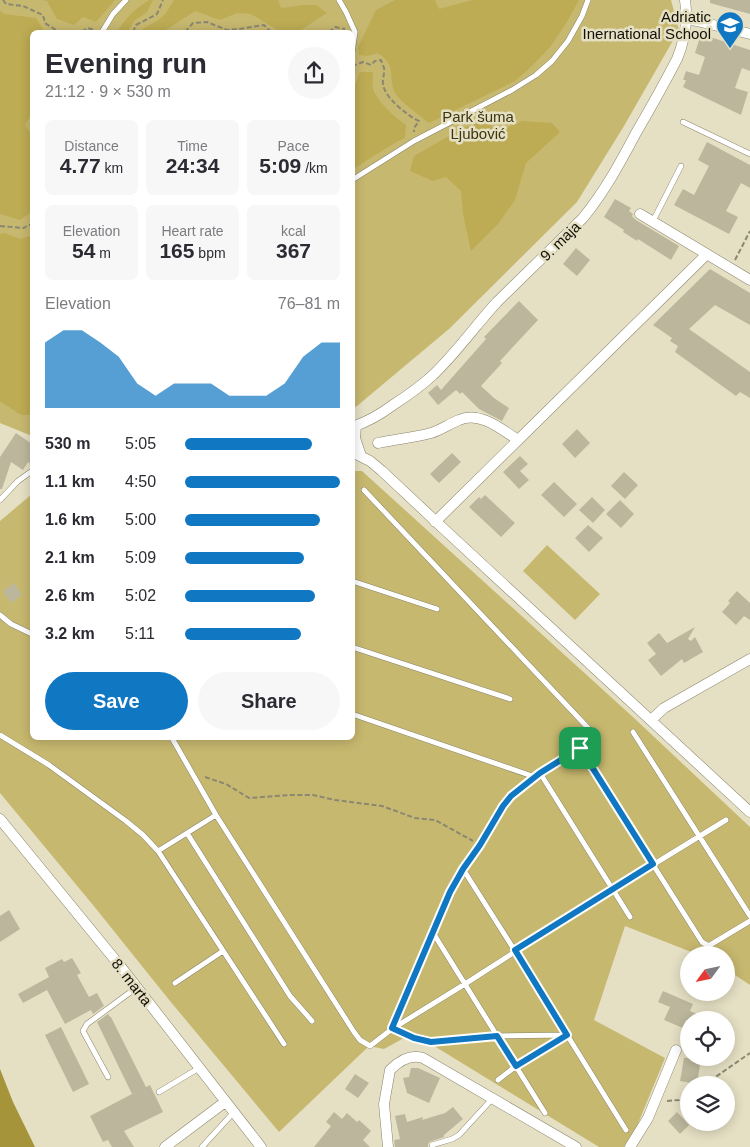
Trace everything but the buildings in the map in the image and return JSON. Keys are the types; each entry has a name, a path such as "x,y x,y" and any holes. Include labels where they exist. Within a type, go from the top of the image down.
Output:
{"street":[{"name":"9. maja","path":"355,426 403,399 433,374 497,302 583,218 604,191 677,59 686,31 685,0"},
{"path":"686,19 750,34"},
{"path":"640,214 750,280"},
{"path":"435,522 707,254"},
{"path":"378,443 397,438 417,437 434,432 461,419 476,417 494,424 518,440"},
{"path":"355,438 357,454 370,461 382,471 750,812"},
{"path":"651,720 663,709 750,659"},
{"name":"8. marta","path":"0,819 261,1147"},
{"path":"630,1147 648,1118 676,1050"},
{"path":"388,1147 384,1104 390,1070 393,1066 409,1057 416,1056 423,1058 576,1147"},
{"path":"165,1147 225,1102"}],"lane":[{"path":"103,30 113,14 126,0"},
{"path":"339,0 354,30"},
{"path":"355,178 414,140 536,76 552,61 568,41 582,16 588,0"},
{"path":"684,122 750,154"},
{"path":"652,222 681,166"},
{"path":"0,500 18,481 30,472"},
{"path":"364,490 590,730 592,738 580,748 540,773 511,796 503,806 450,892 392,1028"},
{"path":"355,582 437,609"},
{"path":"0,615 11,624 30,633"},
{"path":"355,648 510,699"},
{"path":"355,715 535,777"},
{"path":"633,732 750,916"},
{"path":"0,735 49,764 126,821 158,851 284,1044"},
{"path":"173,740 216,815 360,1040 370,1046 392,1028 726,820"},
{"path":"580,748 702,942 710,945 750,922"},
{"path":"540,773 630,917"},
{"path":"158,851 216,815"},
{"path":"186,833 290,996 312,1021"},
{"path":"463,869 626,1130"},
{"path":"432,932 545,1112"},
{"path":"175,983 222,951"},
{"path":"108,1077 83,1032 87,1024 136,988"},
{"path":"392,1028 414,1038 431,1042 497,1036 567,1035"},
{"path":"498,1080 516,1066 567,1035"},
{"path":"159,1092 199,1068"},
{"path":"432,1145 459,1135 492,1098"},
{"path":"202,1147 234,1112"}],"path":[{"path":"3,0 6,4 23,6 44,15 45,22 56,30"},
{"path":"134,30 136,26 157,14 163,0"},
{"path":"187,30 194,22 207,22 227,30"},
{"path":"239,30 264,25 269,30"},
{"path":"331,30 335,27 347,30"},
{"path":"355,65 363,62 371,65 375,61 381,60 384,68 384,88 389,96 408,114 419,121 414,128 414,140"},
{"path":"0,226 24,228 30,225"},
{"path":"730,268 750,231"},
{"path":"193,774 226,784 249,798 313,795 382,806 416,818 435,820 480,845"},
{"path":"717,1076 750,1053"},
{"path":"656,1098 672,1101 680,1100"}],"green space":[{"name":"Park šuma Ljubović","path":"0,0 671,0 679,30 624,126 577,202 449,329 355,407 355,30 30,30 30,435 0,423"},
{"path":"42,0 115,0 96,22 83,17 74,25 57,19 47,1"},
{"path":"149,0 153,0 147,12 134,21 129,30 118,30 131,14"},
{"path":"174,0 278,0 281,8 316,5 327,13 301,30 278,30 251,14 237,13 220,20 195,11 166,30 142,30 163,16"},
{"path":"395,0 435,0 439,9 473,0 579,0 551,46 515,81 429,123 398,97 392,85 390,68 384,58 377,53 368,56 359,55 358,47 376,10"},
{"path":"0,11 4,14 36,18 43,30 30,30 30,116 25,125 30,133 30,213 20,220 0,214"},
{"path":"360,72 373,72 373,88 378,98 406,125 405,138 355,168 355,85"},
{"path":"487,120 496,133 522,121 552,123 560,132 526,163 515,200 498,224 471,251 463,214 461,191 446,177 433,181 410,171 414,156 463,128"},
{"path":"4,233 21,239 30,236 30,415 21,415 0,401 0,234"},
{"path":"355,471 362,471 634,718 750,827 750,985 735,975 735,946 680,946 680,948 625,926 594,1020 665,1058 637,1126 624,1147 599,1147 413,1033 384,1049 369,1046 279,1132 0,793 0,521 30,496 30,740 355,740"},
{"path":"547,545 600,594 575,620 523,571"}],"shaded area":[{"path":"0,1069 13,1102 35,1147 0,1147"}],"place":[{"name":"Adriatic Inernational School","path":"730,49"}],"route":[{"path":"580,748 653,864 515,950 567,1035 516,1066 497,1036 431,1042 414,1038 392,1028 450,892 503,806 511,796 540,773 580,748"}]}
